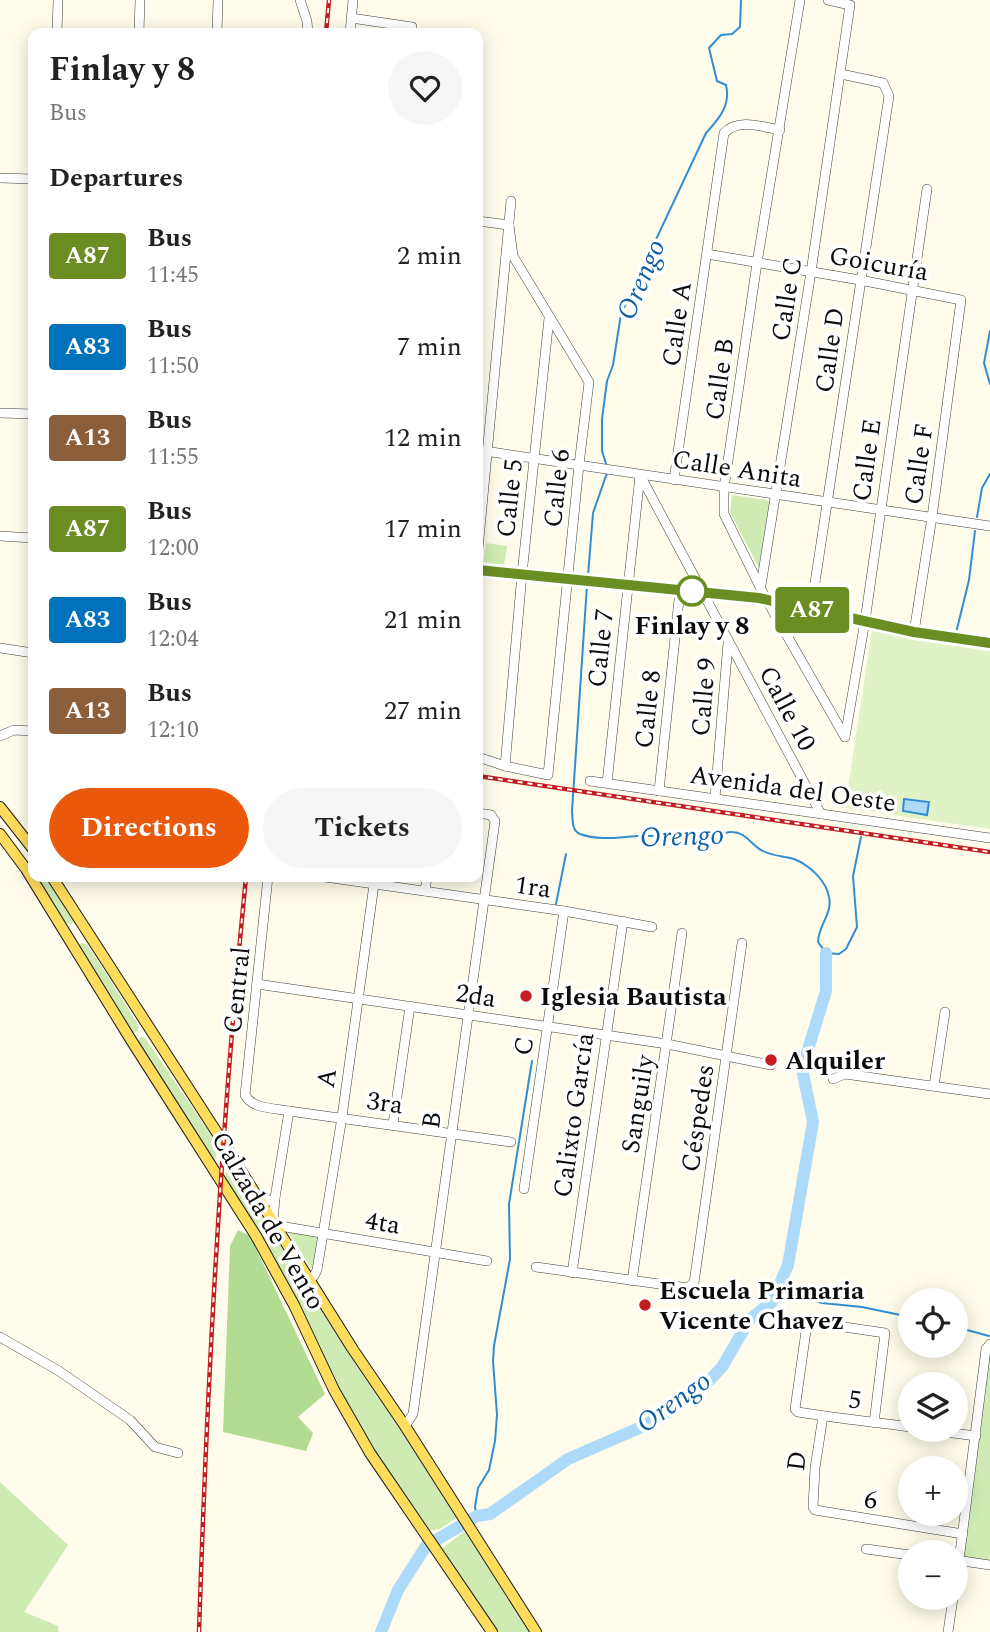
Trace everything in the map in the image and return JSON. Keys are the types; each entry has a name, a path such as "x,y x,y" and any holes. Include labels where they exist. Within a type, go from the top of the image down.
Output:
{"main road":[{"path":"0,807 28,837"},
{"name":"Calzada de Vento","path":"0,835 28,872"},
{"name":"Calzada de Vento","path":"34,882 256,1236 294,1305 334,1390 370,1454 492,1632"},
{"name":"Calzada de Vento","path":"55,882 536,1632"},
{"path":"68,939 85,930"},
{"path":"131,1040 149,1028"}],"street":[{"path":"57,28 58,0"},
{"path":"139,28 140,0"},
{"path":"217,28 218,0"},
{"path":"300,0 307,28"},
{"path":"350,28 353,0"},
{"name":"Calle B","path":"800,0 757,263 724,488 724,514 762,596 845,737"},
{"name":"Calle C","path":"762,596 850,5 828,0"},
{"path":"351,18 402,28"},
{"name":"Calle D","path":"811,609 889,96 883,83 841,74"},
{"name":"Calle A","path":"674,480 724,133 730,127 739,125 780,130"},
{"path":"0,178 28,178"},
{"name":"Calle E","path":"845,737 865,621 927,189"},
{"path":"483,451 511,201"},
{"path":"483,222 509,225"},
{"name":"Calle 6","path":"505,766 548,775 589,382 513,257 509,225"},
{"name":"Goicuría","path":"707,254 961,300"},
{"name":"Calle F","path":"914,632 961,300"},
{"name":"Calle 5","path":"505,766 549,318"},
{"path":"0,413 28,414"},
{"name":"Calle Anita","path":"483,451 990,526"},
{"name":"Calle 7","path":"607,783 640,475"},
{"name":"Calle 10","path":"640,475 821,814"},
{"path":"0,536 28,538"},
{"path":"483,570 762,596 914,632 990,643"},
{"name":"Calle 8","path":"659,791 680,590"},
{"name":"Calle 9","path":"715,799 729,642"},
{"path":"0,648 28,652"},
{"path":"0,736 15,730 28,731"},
{"path":"483,759 505,766"},
{"name":"Avenida del Oeste","path":"590,781 990,838"},
{"name":"B","path":"405,1426 413,1414 484,900 494,817 483,814"},
{"name":"Central","path":"253,1105 245,1095 267,882"},
{"name":"A","path":"309,1280 317,1270 323,1234 374,882"},
{"name":"1ra","path":"379,882 652,927"},
{"path":"425,891 426,882"},
{"name":"C","path":"524,1189 564,911"},
{"name":"Calixto García","path":"572,1273 623,921"},
{"name":"Sanguily","path":"632,1281 682,933"},
{"name":"Céspedes","path":"632,1281 681,1287 692,1286 696,1279 742,943"},
{"name":"2da","path":"257,984 667,1044 771,1065"},
{"path":"393,1124 410,1006"},
{"path":"934,1086 945,1012"},
{"path":"833,1079 845,1074 990,1094"},
{"name":"3ra","path":"253,1105 511,1142"},
{"path":"273,1223 289,1111"},
{"path":"258,1199 270,1201 275,1198"},
{"name":"4ta","path":"273,1223 487,1261"},
{"path":"536,1267 632,1281"},
{"name":"5","path":"874,1423 885,1333 810,1322 807,1324 795,1409 798,1412 874,1423 898,1426"},
{"path":"0,1337 59,1371 130,1420 155,1447 178,1453"},
{"path":"962,1540 988,1347"},
{"name":"D","path":"815,1510 815,1468 823,1416"},
{"path":"968,1435 976,1436"},
{"name":"6","path":"815,1510 963,1534"},
{"name":"6","path":"866,1549 898,1553"},
{"path":"968,1562 990,1565"},
{"path":"948,1632 951,1610"}],"green space":[{"path":"732,495 772,501 760,570 730,512"},
{"path":"486,543 507,546 504,566 483,565"},
{"path":"872,630 990,649 990,829 845,808"},
{"path":"40,882 51,882 75,919 72,924 66,923"},
{"path":"87,944 136,1021 139,1028 137,1032 130,1030 79,945"},
{"path":"140,1037 145,1038 218,1145 215,1161 138,1042"},
{"path":"227,1150 461,1515 440,1529 422,1532 370,1453 225,1185"},
{"path":"238,1230 250,1236 325,1394 298,1417 313,1433 306,1451 223,1432 230,1246"},
{"path":"288,1231 320,1238 314,1268 311,1268"},
{"path":"990,1344 990,1565 968,1562 968,1540 962,1540 964,1526 968,1526 968,1498"},
{"path":"0,1482 68,1545 24,1612 58,1626 59,1632 0,1632"},
{"path":"469,1528 536,1632 492,1632 436,1553"}],"water":[{"path":"904,799 929,802 927,815 903,811"}],"waterway":[{"name":"Orengo","path":"607,467 602,451 602,419 621,314 706,133 725,105 726,85 717,81 709,48 721,35 732,34 740,27 741,0"},
{"path":"990,331 984,363 990,384"},
{"name":"Orengo","path":"588,576 593,513 607,473"},
{"path":"977,517 982,488 990,474"},
{"path":"956,633 969,580 975,531"},
{"name":"Orengo","path":"587,585 572,811 577,832 599,838 654,836 698,841 713,839 729,832 741,834 767,853 800,862 821,879 830,903 818,942 826,953 839,954 846,949 857,927 853,876 861,837"},
{"path":"556,904 566,854"},
{"name":"Orengo","path":"381,1632 398,1590 426,1546 477,1516 490,1514 568,1459 639,1428 670,1411 709,1381 722,1367 750,1319 772,1302 788,1265 813,1122 802,1069 826,991 826,953"},
{"path":"477,1516 475,1507 478,1488 489,1470 495,1441 497,1415 494,1346 510,1259 509,1204 532,1061"},
{"path":"772,1302 807,1299 898,1314"},
{"path":"968,1330 989,1336"}],"railway":[{"path":"326,28 329,0"},
{"path":"483,777 990,852"},
{"path":"199,1632 216,1254 246,882"}],"bus line":[{"name":"A87","path":"483,570 759,598 914,632 990,643"}],"place":[{"name":"Finlay y 8","path":"692,591"},
{"name":"Iglesia Bautista","path":"526,996"},
{"name":"Alquiler","path":"771,1060"},
{"name":"Escuela Primaria Vicente Chavez","path":"645,1305"}]}
